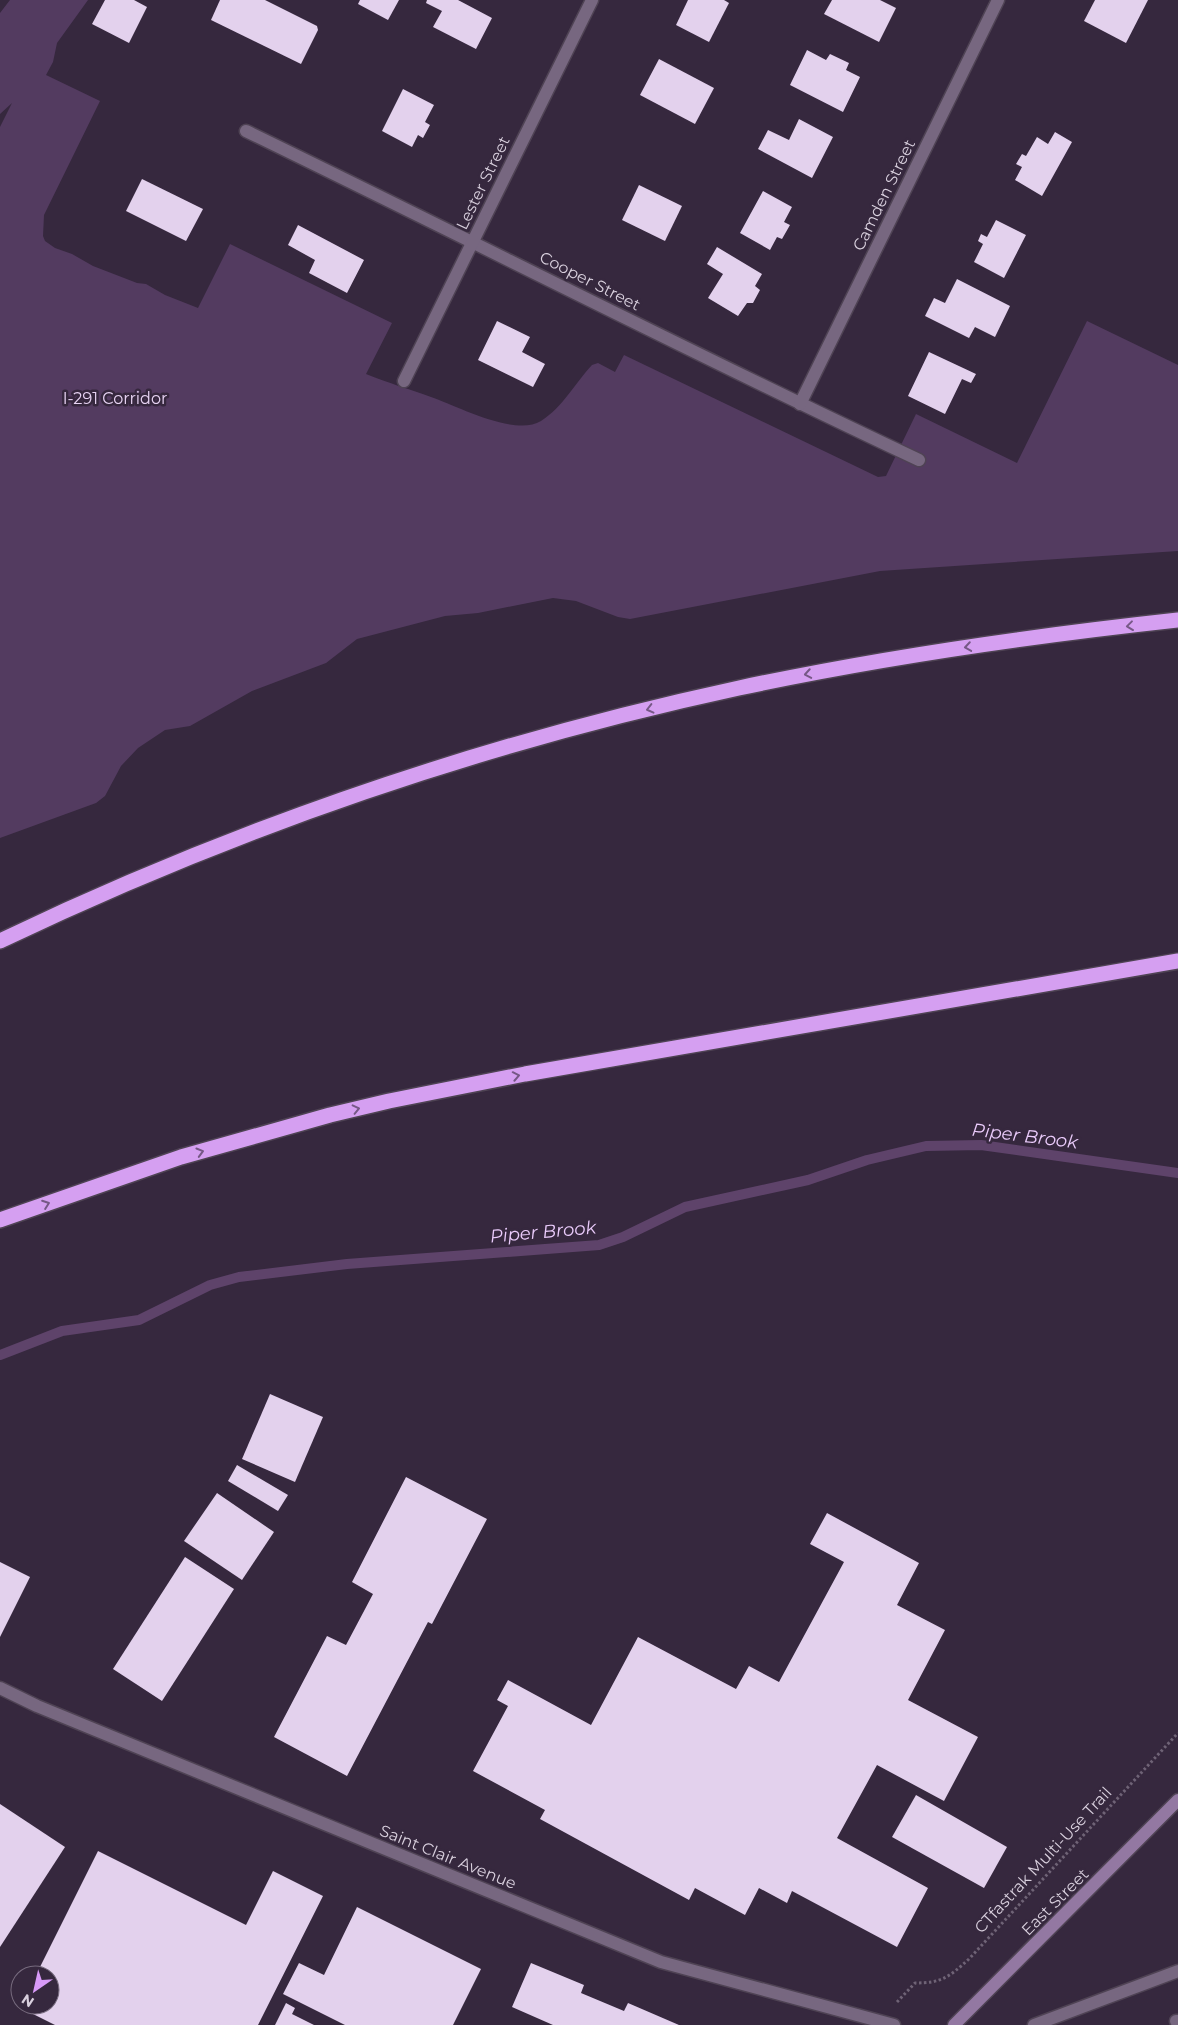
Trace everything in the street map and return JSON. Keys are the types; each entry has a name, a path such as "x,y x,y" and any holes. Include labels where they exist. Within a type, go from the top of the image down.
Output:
{"highway":[{"path":"0,941 117,887 256,831 429,771 556,733 671,703 803,675 988,644 1178,620"},
{"path":"0,1220 181,1157 330,1115 389,1101 526,1074 1178,961"}],"main road":[{"name":"East Street","path":"954,2025 1178,1800"}],"street":[{"name":"Lester Street","path":"404,381 592,0"},
{"name":"Camden Street","path":"800,404 998,0"},
{"name":"Cooper Street","path":"246,131 800,404 919,460"},
{"name":"Saint Clair Avenue","path":"0,1688 37,1706 661,1962 894,2025"},
{"path":"1034,2025 1178,1971"}],"path":[{"name":"CTfastrak Multi-Use Trail","path":"915,1983 931,1983 948,1978 955,1972 1178,1732"}],"green space":[{"name":"I-291 Corridor","path":"10,0 88,0 57,43 53,62 46,75 100,101 44,215 43,236 45,241 55,248 72,254 93,266 137,283 146,284 165,295 198,308 230,244 392,323 366,374 470,413 502,423 516,425 530,425 541,421 556,409 592,365 598,363 615,372 624,355 878,477 886,476 916,414 1017,463 1087,321 1178,365 1178,551 880,571 630,619 618,617 576,601 553,598 478,613 445,616 357,639 326,663 252,691 190,726 165,730 138,748 121,766 105,796 96,803 0,838 0,127 12,103 0,114 0,13"}],"building":[{"path":"105,0 134,0 147,7 129,43 92,24"},
{"path":"220,0 265,0 317,26 318,30 301,64 211,20"},
{"path":"360,0 399,0 388,20 358,4"},
{"path":"427,0 458,0 492,18 476,49 433,27 442,11 426,3"},
{"path":"688,0 724,0 729,3 709,42 676,25"},
{"path":"832,0 880,0 896,8 879,42 824,14"},
{"path":"1095,0 1148,0 1126,43 1084,21"},
{"path":"807,50 826,60 830,54 849,63 846,70 860,77 843,112 790,85"},
{"path":"659,59 714,88 695,124 640,95"},
{"path":"403,89 434,105 425,122 430,125 423,138 418,135 412,147 382,131"},
{"path":"799,119 833,137 812,178 758,149 768,130 789,140"},
{"path":"1055,132 1072,142 1042,196 1015,180 1022,167 1016,164 1022,154 1026,156 1037,137 1048,144"},
{"path":"142,179 203,209 186,241 126,211"},
{"path":"639,185 682,206 665,241 622,220"},
{"path":"763,191 792,207 784,222 790,225 782,239 777,237 770,250 740,233"},
{"path":"996,220 1026,235 1004,278 974,262 983,244 978,241 981,234 987,237"},
{"path":"298,225 364,260 347,293 309,273 315,260 288,245"},
{"path":"717,247 762,274 755,286 760,290 753,303 747,303 738,316 708,298 723,274 707,264"},
{"path":"957,279 1010,306 995,337 975,327 969,338 925,316 934,298 945,303"},
{"path":"497,321 530,337 522,352 545,364 533,387 478,360"},
{"path":"929,352 976,374 971,383 962,379 945,414 908,396"},
{"path":"270,1394 323,1417 295,1482 242,1459"},
{"path":"237,1465 288,1495 278,1511 228,1481"},
{"path":"406,1477 487,1519 432,1624 428,1622 347,1776 274,1737 327,1636 346,1645 373,1594 352,1582"},
{"path":"217,1493 274,1532 242,1580 184,1541"},
{"path":"827,1513 919,1563 897,1605 945,1630 908,1700 978,1737 944,1801 877,1765 837,1838 928,1888 897,1947 792,1891 787,1903 759,1888 745,1915 695,1888 689,1900 540,1819 545,1810 473,1771 508,1706 497,1700 508,1680 591,1725 638,1637 736,1689 749,1666 779,1682 844,1562 810,1544"},
{"path":"185,1557 234,1589 162,1701 113,1669"},
{"path":"0,1562 30,1577 0,1637"},
{"path":"916,1795 1007,1847 984,1888 892,1837"},
{"path":"0,1804 65,1847 0,1947"},
{"path":"98,1851 246,1925 273,1871 323,1896 258,2025 55,2025 35,2015 60,2015 60,1965 41,1965"},
{"path":"357,1907 481,1969 453,2025 345,2025 283,1994 299,1963 324,1975"},
{"path":"531,1963 584,1985 581,1993 624,2011 628,2003 679,2025 553,2025 512,2007"},
{"path":"286,2003 295,2008 292,2014 314,2025 275,2025"}],"waterway":[{"name":"Piper Brook","path":"0,1355 62,1331 139,1320 210,1285 239,1277 347,1264 599,1245 623,1237 685,1207 808,1180 867,1160 926,1146 981,1145 1178,1173"}]}
